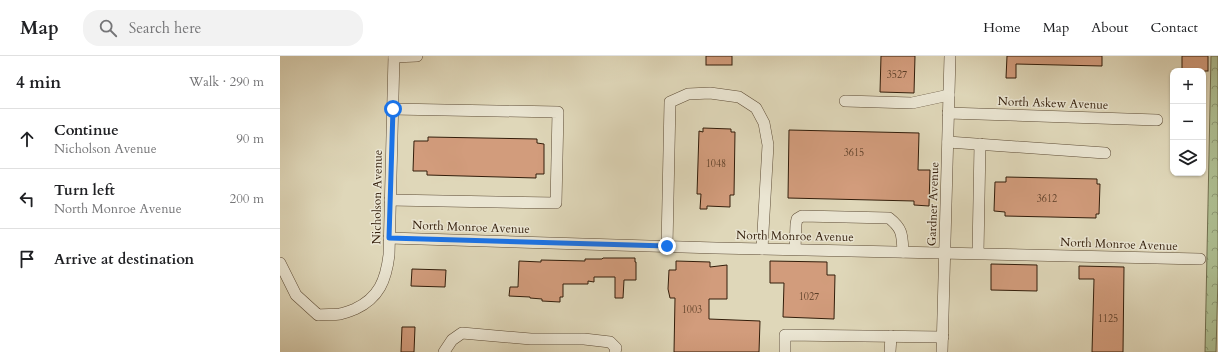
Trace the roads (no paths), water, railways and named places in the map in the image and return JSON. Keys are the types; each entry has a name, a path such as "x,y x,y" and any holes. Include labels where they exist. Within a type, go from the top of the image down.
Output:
{"street":[{"path":"394,56 417,56"},
{"name":"Nicholson Avenue","path":"280,263 296,295 318,315 340,314 360,306 374,296 379,290 388,264 394,56"},
{"name":"Gardner Avenue","path":"942,352 950,56"},
{"path":"667,246 670,102 688,94 710,93 739,96 756,108 764,123 768,145 762,249"},
{"path":"845,101 912,103 949,96"},
{"path":"390,200 556,204 558,112 393,109"},
{"name":"North Askew Avenue","path":"948,113 1157,120"},
{"path":"948,142 1104,153"},
{"path":"978,253 980,144"},
{"path":"795,249 797,219 802,216 889,218 897,224 902,235 903,252"},
{"name":"North Monroe Avenue","path":"389,238 1200,260"},
{"path":"444,352 452,340 462,333 531,339 584,339 610,342 616,348 615,352"},
{"path":"785,352 785,335 943,337"},
{"path":"890,352 891,336"}]}
